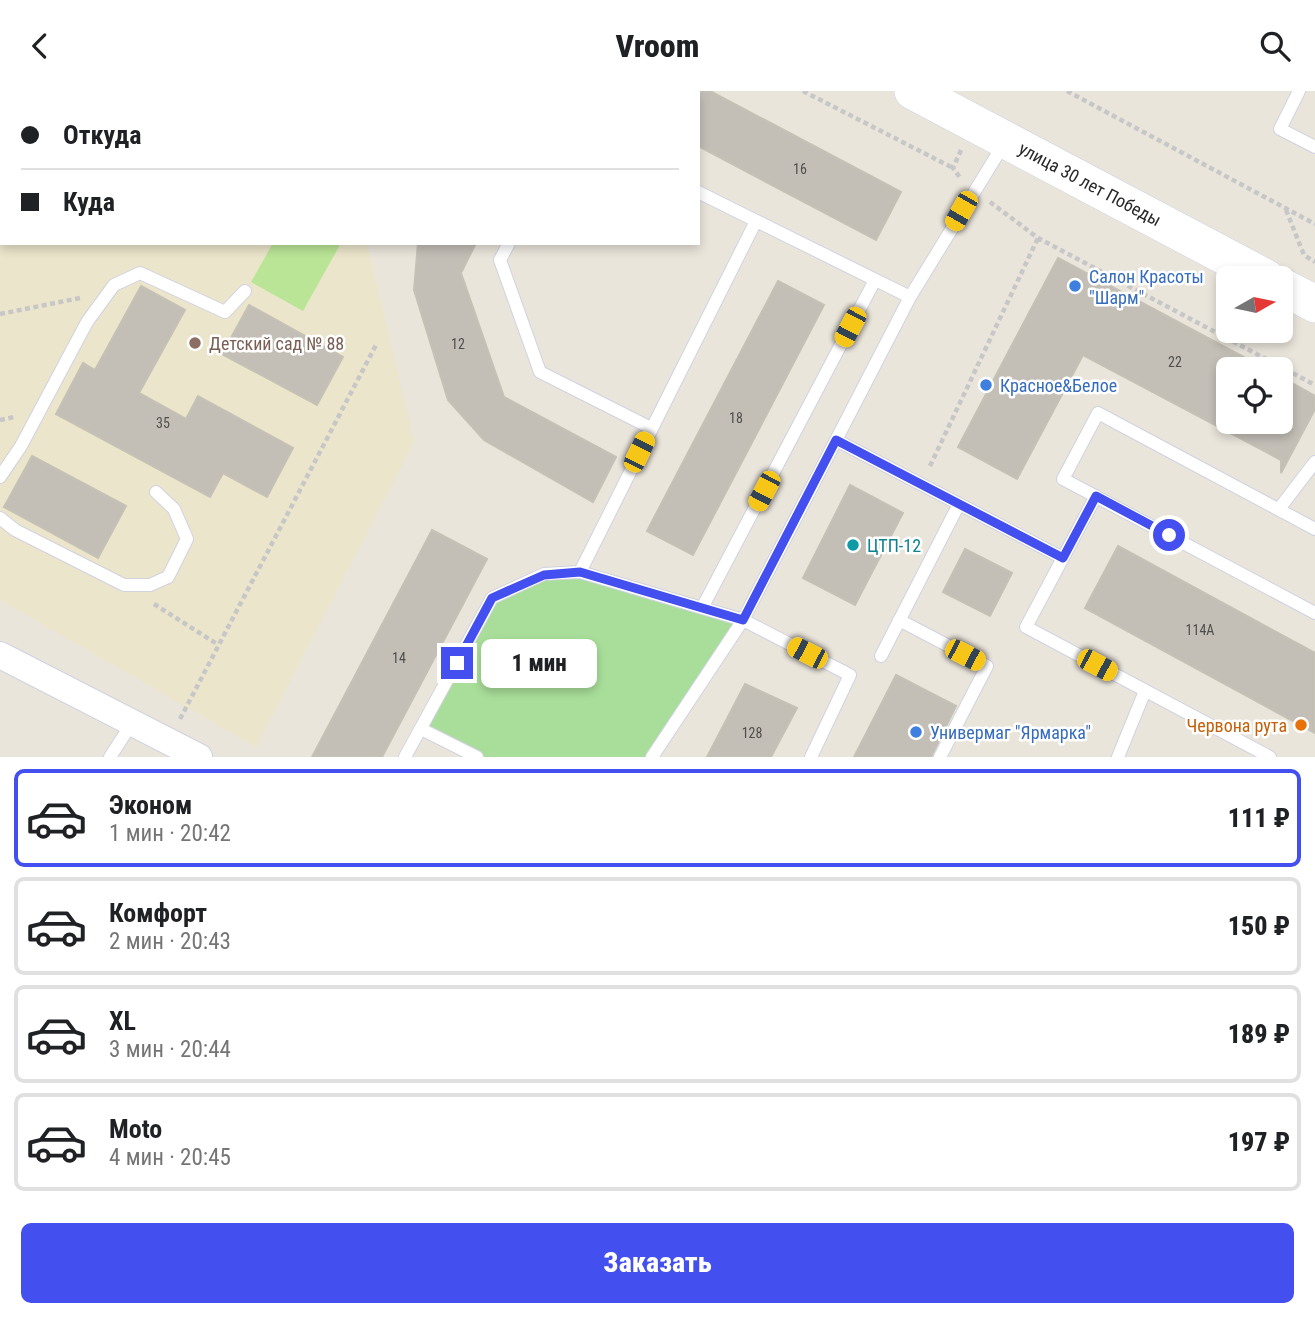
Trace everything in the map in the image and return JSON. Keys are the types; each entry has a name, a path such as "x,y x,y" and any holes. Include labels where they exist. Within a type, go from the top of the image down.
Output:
{"street":[{"name":"улица 30 лет Победы","path":"913,91 1244,266"},
{"path":"1293,292 1315,304"},
{"path":"0,655 199,757"}],"lane":[{"path":"1300,91 1280,128 1315,147"},
{"path":"652,757 743,620 910,297 1006,139"},
{"path":"700,193 910,297"},
{"path":"580,572 756,221"},
{"path":"508,245 500,260 540,372 651,428"},
{"path":"0,477 21,446 87,322 114,285 140,273 225,312 245,291"},
{"path":"702,608 875,280"},
{"path":"1315,529 1098,413 1063,479 1315,613"},
{"path":"836,440 1063,558"},
{"path":"1279,509 1315,462"},
{"path":"0,517 15,530 124,585 150,585 167,577 187,539 174,509 156,492"},
{"path":"1096,496 1026,627 1270,757"},
{"path":"881,656 959,504"},
{"path":"405,757 492,598 544,575 580,572 743,620 850,675 811,757"},
{"path":"899,620 987,666 940,757"},
{"path":"1118,757 1145,691"},
{"path":"110,757 132,723"},
{"path":"421,729 477,757"}],"path":[{"path":"803,91 953,168 973,190 1038,238 1315,385"},
{"path":"1067,91 1315,224"},
{"path":"953,168 964,142"},
{"path":"1286,209 1304,255 1315,263"},
{"path":"929,470 1038,238"},
{"path":"0,314 108,292"},
{"path":"167,741 376,345"},
{"path":"124,585 217,645"}],"shaded area":[{"name":"Детский сад № 88","path":"0,245 367,245 414,442 256,747 0,600"}],"green space":[{"path":"272,245 340,245 303,311 251,282"},
{"path":"580,572 743,620 652,757 477,757 421,729 492,598 544,574"}],"building":[{"path":"700,91 710,91 901,192 876,240 700,147"},
{"path":"418,245 475,245 461,273 504,397 616,457 593,502 484,440 448,400 414,290"},
{"path":"1058,258 1244,357 1216,357 1216,426 1083,355 1017,479 958,447"},
{"path":"778,281 824,305 693,555 647,531"},
{"path":"141,286 185,310 139,393 186,419 198,396 293,448 267,497 223,473 210,497 56,414 83,363 95,370"},
{"path":"249,305 343,357 317,405 222,354"},
{"path":"1293,384 1315,396 1315,409 1281,473 1281,460 1232,434 1293,434"},
{"path":"32,456 126,506 98,558 4,507"},
{"name":"ЦТП-12","path":"850,485 903,513 855,605 803,578"},
{"path":"432,530 487,559 382,757 312,757"},
{"path":"1118,546 1315,653 1315,733 1085,608"},
{"path":"965,549 1012,573 990,616 943,592"},
{"path":"896,675 956,706 931,757 854,757"},
{"path":"745,684 797,708 771,757 707,757"}],"place":[{"name":"Салон Красоты \"Шарм\"","path":"1075,286"},
{"name":"Детский сад № 88","path":"195,343"},
{"name":"Красное&Белое","path":"986,385"},
{"name":"ЦТП-12","path":"853,545"},
{"name":"Червона рута","path":"1301,725"},
{"name":"Универмаг \"Ярмарка\"","path":"916,732"}],"route":[{"path":"457,663 492,598 544,575 580,572 743,620 836,440 1063,558 1071,538 1096,496 1169,535"}]}
